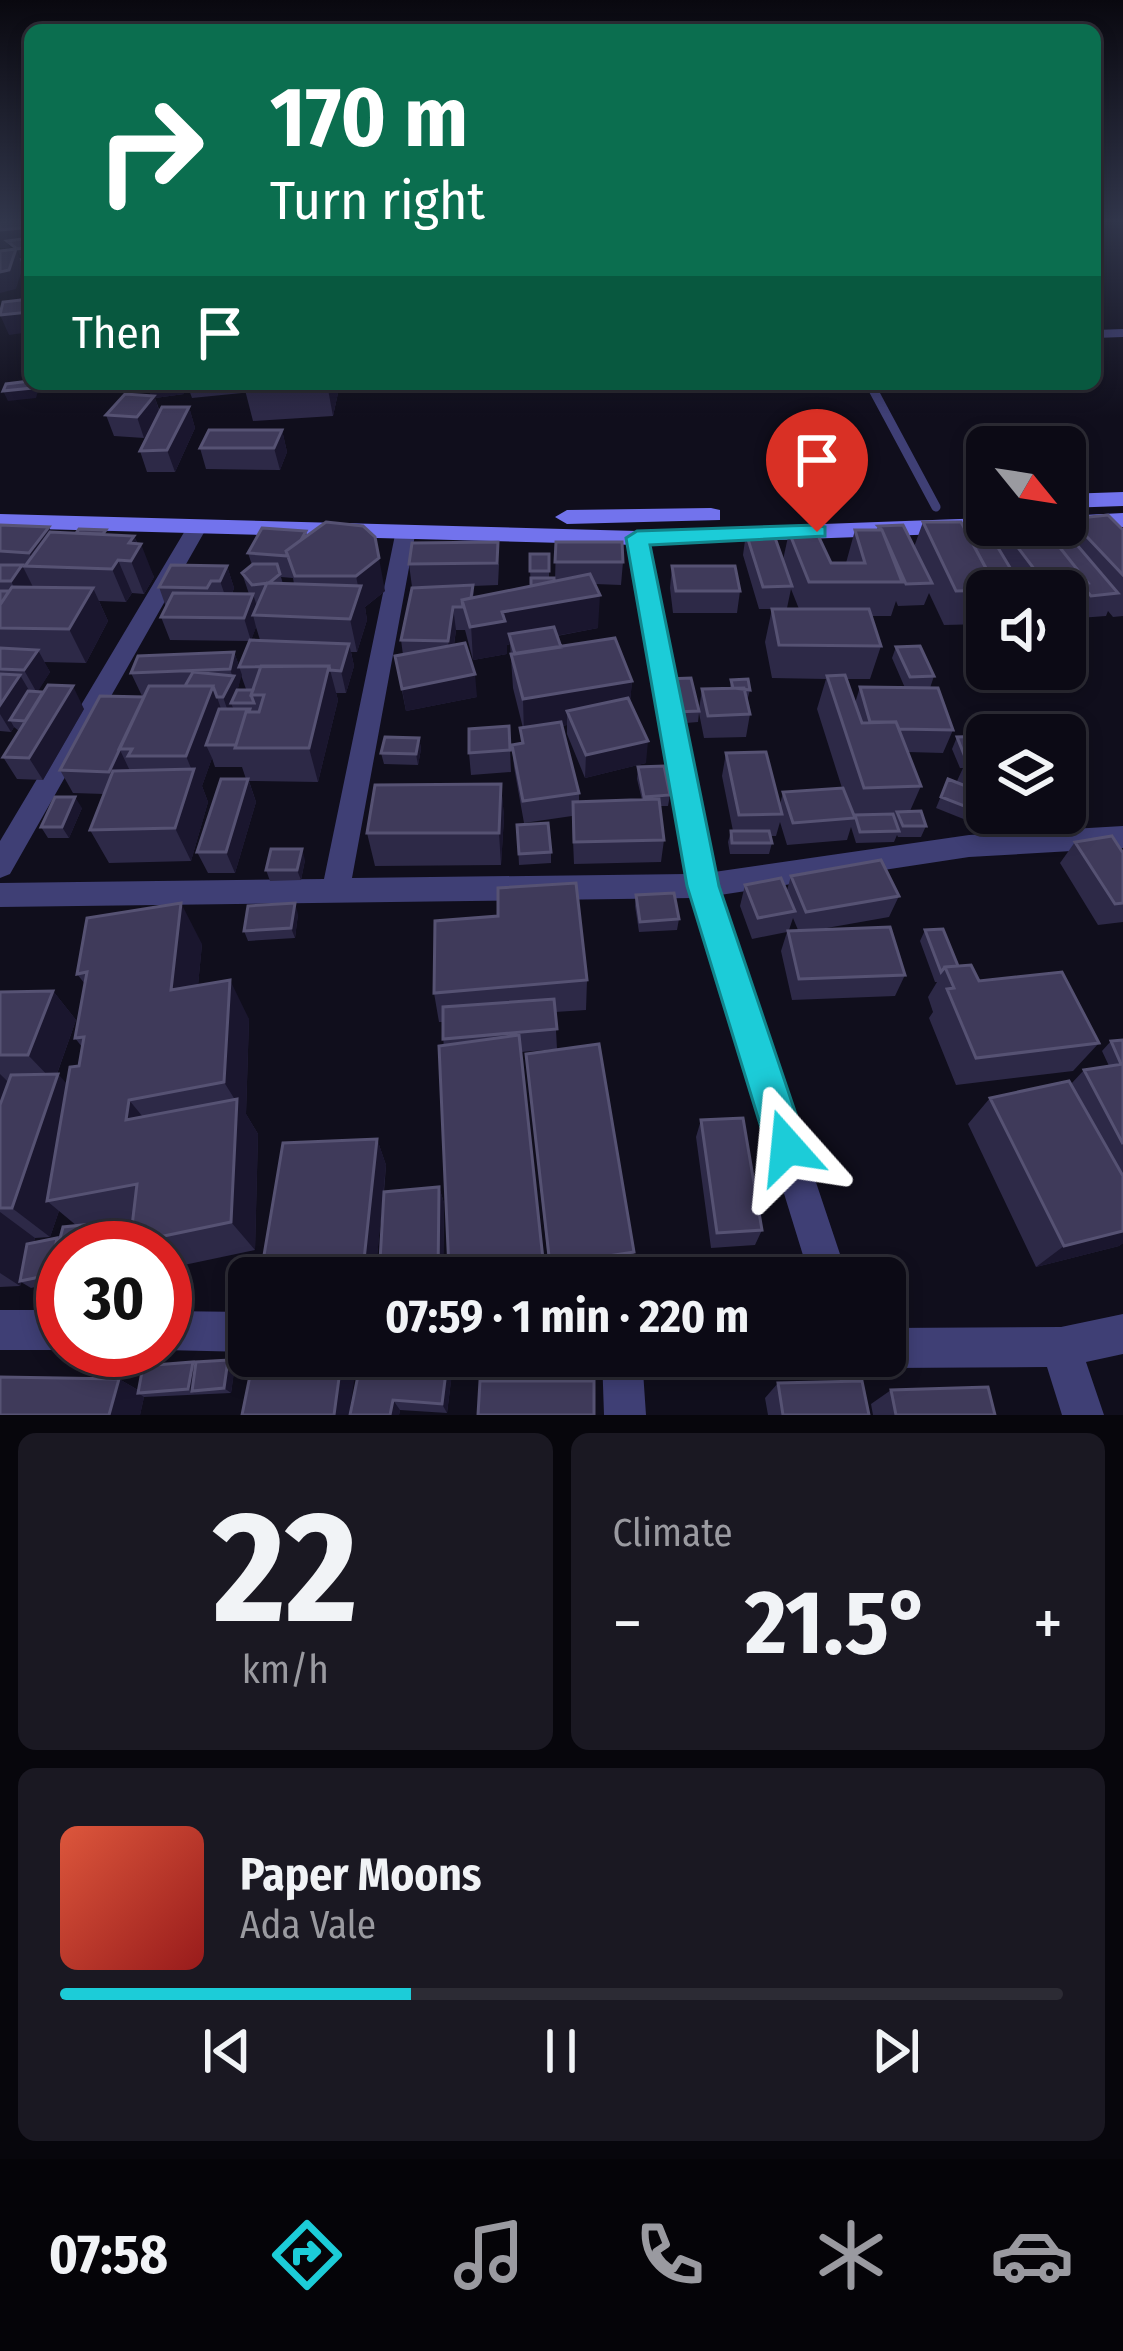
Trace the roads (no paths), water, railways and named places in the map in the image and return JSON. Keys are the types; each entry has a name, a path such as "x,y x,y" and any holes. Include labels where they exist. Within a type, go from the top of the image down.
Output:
{"main road":[{"path":"1086,500 1123,499"},
{"path":"0,505 476,518 966,506"},
{"path":"1086,522 1123,520"},
{"path":"0,521 637,538 966,526"}],"street":[{"path":"1086,528 1112,547"},
{"path":"0,866 196,529"},
{"path":"335,892 405,535"},
{"path":"637,538 703,886 822,1257"},
{"path":"0,895 703,886 969,846 1123,837"},
{"path":"0,1330 36,1330"},
{"path":"192,1331 228,1332"},
{"path":"906,1348 1061,1347 1123,1334"},
{"path":"1061,1347 1083,1415"},
{"path":"623,1377 625,1415"}],"lane":[{"path":"872,390 936,507"}]}
